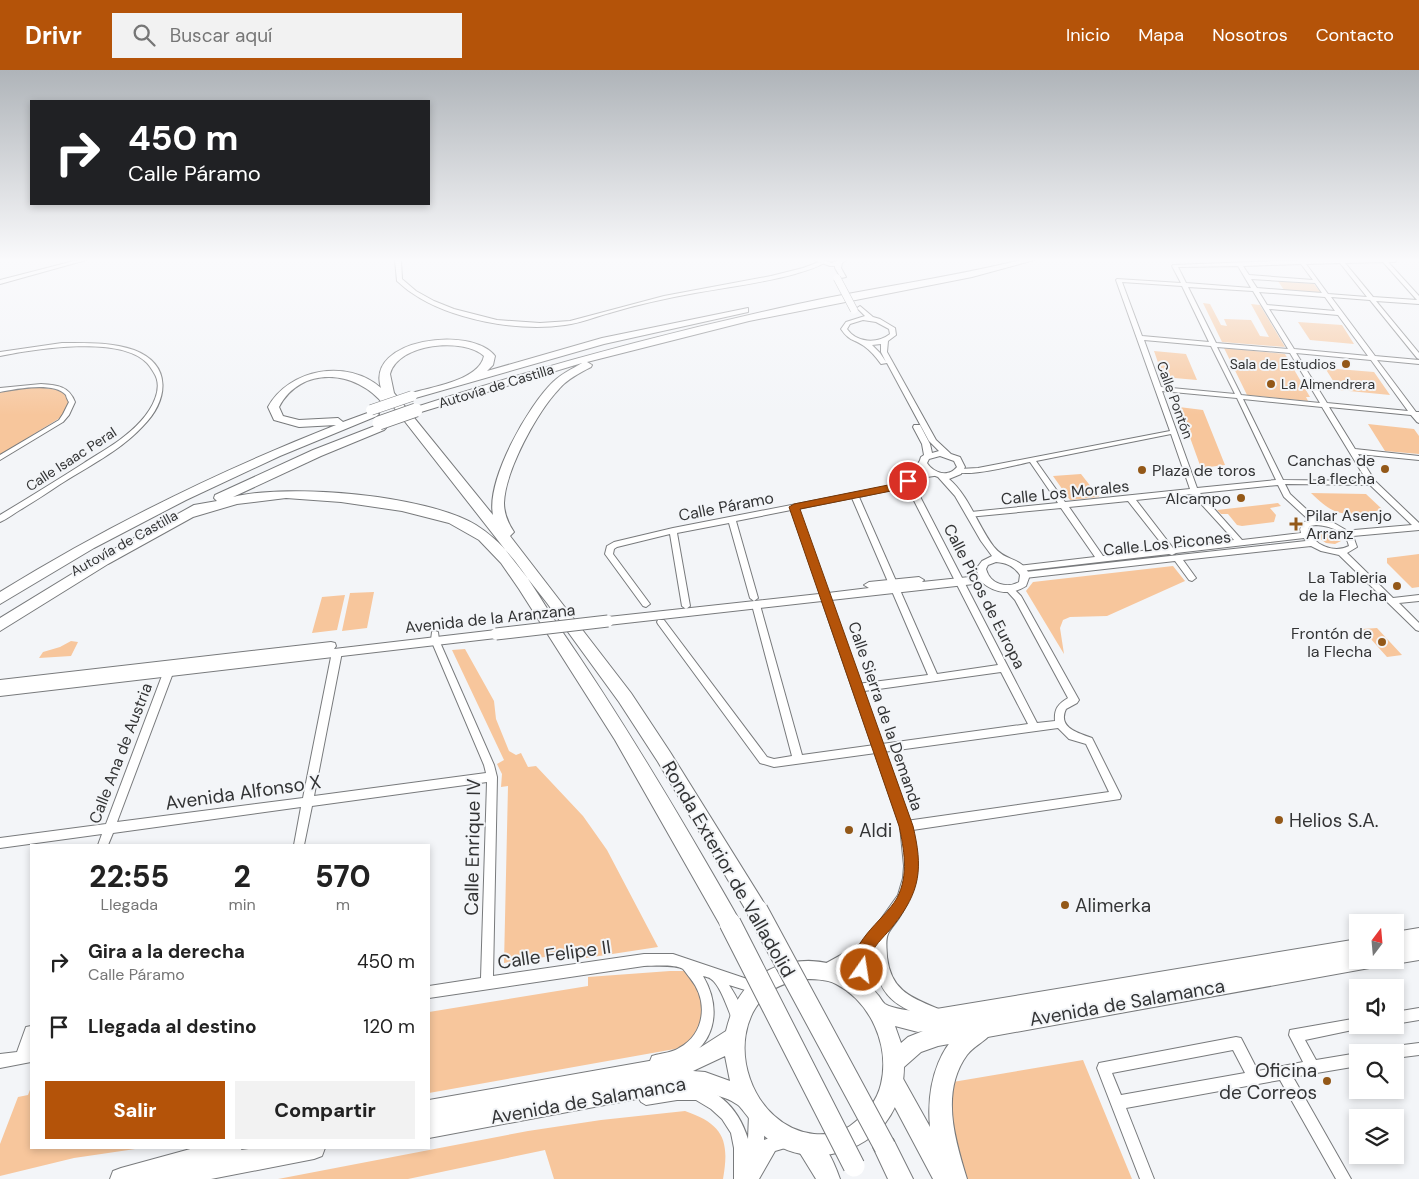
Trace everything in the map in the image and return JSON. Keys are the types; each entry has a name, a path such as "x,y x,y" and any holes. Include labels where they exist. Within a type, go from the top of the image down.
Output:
{"highway":[{"path":"510,567 502,552 407,428 376,389 366,381 344,374 318,375 294,383 280,393 273,402 272,411 275,416 286,423 302,426 376,419 414,406 473,377 620,337 738,312"},
{"name":"Autovía de Castilla","path":"414,406 540,362 739,312"},
{"name":"Autovía de Castilla","path":"414,406 643,344 780,312"},
{"path":"0,625 103,561 192,513 376,419 414,406 786,312"},
{"path":"473,377 489,364 488,353 475,345 450,341 421,345 402,353 390,362 383,380 392,398 534,573"},
{"path":"534,573 501,522 498,498 502,481 538,409 549,394 572,373 592,362"},
{"name":"Autovía de Castilla","path":"0,599 123,528 232,472 376,419"},
{"name":"Autovía de Castilla","path":"0,618 85,564 168,517 376,419"},
{"path":"123,528 186,490 248,460 338,422"},
{"path":"192,513 248,498 290,494 407,508 451,518 471,528 490,543 510,567"},
{"name":"Ronda Exterior de Valladolid","path":"510,567 623,735 730,923 857,1172"},
{"name":"Ronda Exterior de Valladolid","path":"534,573 605,668 645,726 757,910 901,1179"},
{"path":"1404,940 1419,937"},
{"name":"Avenida de Salamanca","path":"879,1012 918,1022 1349,950"},
{"path":"1404,954 1419,951"},
{"name":"Avenida de Salamanca","path":"893,1073 915,1044 938,1036 1349,963"},
{"path":"798,1142 831,1146 853,1139 871,1125 885,1106 893,1073 890,1036 879,1012 864,993 846,979 826,971 802,969 786,972 778,974 758,988 743,1009 736,1029 736,1067 751,1106 769,1126 798,1142 824,1168 828,1179"},
{"path":"955,1179 940,1127 939,1096 946,1070 960,1047 983,1028"},
{"name":"Avenida de Salamanca","path":"430,1127 585,1091 683,1065 708,1055 736,1029"},
{"path":"893,1073 946,1179"},
{"name":"Avenida de Salamanca","path":"430,1111 679,1081 705,1082 751,1106"},
{"path":"121,1179 227,1149"},
{"path":"173,1179 225,1164 308,1149"}],"street":[{"path":"459,312 479,318 551,325 611,312"},
{"path":"856,320 857,312"},
{"path":"861,312 871,319"},
{"name":"Calle Pontón","path":"1130,312 1195,492 1241,544"},
{"path":"1198,312 1287,495 1312,521 1331,524 1350,533 1419,527"},
{"path":"1268,312 1294,351 1372,483 1419,527"},
{"path":"1324,312 1339,313 1416,413 1419,421"},
{"path":"1383,312 1419,357"},
{"path":"871,319 884,322 892,328 893,335 885,341 864,342 852,338 845,332 845,326 856,320 871,319"},
{"path":"1140,338 1419,362"},
{"path":"885,341 884,352 933,441 947,454 958,469"},
{"path":"864,342 878,354 926,444 928,455 910,479"},
{"name":"Calle Isaac Peral","path":"0,354 69,344 111,347 145,359 156,370 160,386 158,399 150,414 125,440 0,519"},
{"path":"0,390 26,385 49,386 69,393 72,402 66,415 61,420 0,458"},
{"path":"1158,389 1416,413"},
{"path":"938,475 958,469 985,469 1173,432"},
{"path":"1353,451 1419,458"},
{"path":"928,455 947,454"},
{"path":"1031,459 1101,559"},
{"path":"923,463 926,469 954,485 994,556 1012,562 1023,572 1023,584 1015,592"},
{"path":"954,485 958,469"},
{"name":"Calle Páramo","path":"646,604 609,554 610,548 619,543 891,488 910,479 938,475"},
{"name":"Calle Picos de Europa","path":"910,479 1034,727"},
{"name":"Calle Los Morales","path":"971,515 1280,482 1372,483"},
{"path":"854,495 934,678"},
{"path":"1131,499 1192,578"},
{"name":"Calle Sierra de la Demanda","path":"794,507 906,826 912,863 908,886 902,903 880,933 864,950 826,971"},
{"path":"732,519 798,760"},
{"path":"1312,521 1305,526 1305,536 1312,543 1329,550 1345,553 1419,628"},
{"path":"673,531 686,606"},
{"path":"1345,553 1354,545 1350,533"},
{"name":"Calle Los Picones","path":"1023,572 1101,559 1174,555 1305,536"},
{"name":"Calle Los Picones","path":"1023,572 1174,555 1312,543"},
{"path":"906,826 1116,796 1089,741 1072,736 1060,724 1059,713 1062,706 1074,700 1015,592 994,586 983,576 982,566 994,556"},
{"name":"Avenida de la Aranzana","path":"0,684 606,619 983,576"},
{"path":"1393,601 1419,598"},
{"name":"Avenida de la Aranzana","path":"606,619 686,606 755,601"},
{"path":"660,622 764,760 774,763 1060,724"},
{"name":"Avenida de la Aranzana","path":"0,692 338,652 435,637"},
{"name":"Calle Enrique IV","path":"435,637 492,776 487,983"},
{"path":"299,844 338,652"},
{"path":"857,688 1005,668"},
{"name":"Calle Ana de Austria","path":"103,844 168,673"},
{"name":"Avenida Alfonso X","path":"0,842 109,829 492,776"},
{"path":"880,933 880,968 888,988 904,1000 944,1018"},
{"path":"864,950 862,970 864,993"},
{"name":"Calle Felipe II","path":"430,992 644,960 673,960 716,976 758,988"},
{"name":"Avenida de Salamanca","path":"585,1091 683,1053 700,1038 708,1024 708,995 698,976 684,964"},
{"path":"716,976 734,1005 736,1029"},
{"path":"1404,1016 1419,1014"},
{"path":"1313,1067 1295,1035 1349,1026"},
{"path":"0,1061 26,1057 30,1037"},
{"path":"1147,1179 1104,1068 1236,1043 1254,1077"},
{"path":"1404,1051 1419,1049"},
{"path":"1117,1103 1349,1061"},
{"path":"1283,1072 1344,1179"},
{"path":"585,1091 637,1098 697,1092 714,1102 732,1117 742,1138 742,1179"},
{"path":"749,1179 757,1135 751,1106"},
{"path":"749,1179 770,1145 798,1142"}],"shaded area":[{"path":"1207,312 1214,312 1221,325 1227,326 1224,319 1251,320 1260,336 1269,337 1255,312 1264,312 1285,347 1222,342"},
{"path":"1298,322 1342,325 1354,344 1310,340"},
{"name":"La Almendrera","path":"1224,348 1285,354 1310,397 1306,397 1308,401 1247,395"},
{"path":"1154,351 1186,354 1197,380 1163,377"},
{"path":"1325,368 1374,372 1390,395 1339,390"},
{"path":"37,387 59,390 68,396 68,405 63,416 0,455 0,391"},
{"path":"1179,407 1203,410 1225,465 1201,468"},
{"path":"1368,424 1414,429 1419,436 1419,454 1385,451"},
{"path":"1081,474 1099,497 1070,500 1053,476"},
{"path":"1311,493 1366,494 1383,510 1344,514 1329,508"},
{"path":"1278,503 1281,506 1270,508 1276,515 1274,522 1242,526 1237,525 1228,514 1221,514 1217,510"},
{"path":"1318,530 1333,531 1341,541 1335,544 1326,543 1316,536"},
{"path":"1419,554 1419,587 1412,588 1387,563 1387,558"},
{"path":"1173,566 1185,581 1107,616 1070,617 1063,620 1060,628 1064,654 1026,591 1033,582"},
{"path":"374,592 367,628 342,631 350,593"},
{"path":"345,595 337,630 312,633 322,597"},
{"name":"Frontón de la Flecha","path":"1377,628 1402,655 1387,657 1362,629"},
{"path":"71,641 78,642 71,656 39,658 43,652 60,647"},
{"path":"465,649 494,701 496,719 509,751 516,755 521,753 528,767 536,766 583,816 607,850 658,947 586,958 585,951 504,963 508,786 501,787 502,774 497,764 504,760 452,650"},
{"path":"688,971 702,989 702,1026 686,1047 430,1093 430,1012 588,986 588,977"},
{"path":"1083,1060 1132,1179 960,1179 947,1083"},
{"path":"30,1090 30,1149 135,1149 74,1158 0,1176 0,1144 18,1097 28,1095"},
{"path":"685,1111 708,1122 721,1135 725,1154 723,1179 554,1179 545,1150 408,1179 278,1179 528,1131 601,1120"}],"place":[{"name":"Sala de Estudios","path":"1346,364"},
{"name":"La Almendrera","path":"1271,384"},
{"name":"Canchas de La flecha","path":"1385,469"},
{"name":"Plaza de toros","path":"1142,470"},
{"name":"Alcampo","path":"1241,498"},
{"name":"Pilar Asenjo Arranz","path":"1296,524"},
{"name":"La Tableria de la Flecha","path":"1397,586"},
{"name":"Frontón de la Flecha","path":"1382,642"},
{"name":"Helios S.A.","path":"1279,820"},
{"name":"Aldi","path":"849,830"},
{"name":"Alimerka","path":"1065,905"},
{"name":"Oficina de Correos","path":"1327,1081"}],"route":[{"path":"862,970 864,950 880,933 902,903 908,886 912,863 910,844 906,826 794,507 891,488 908,481"}]}
